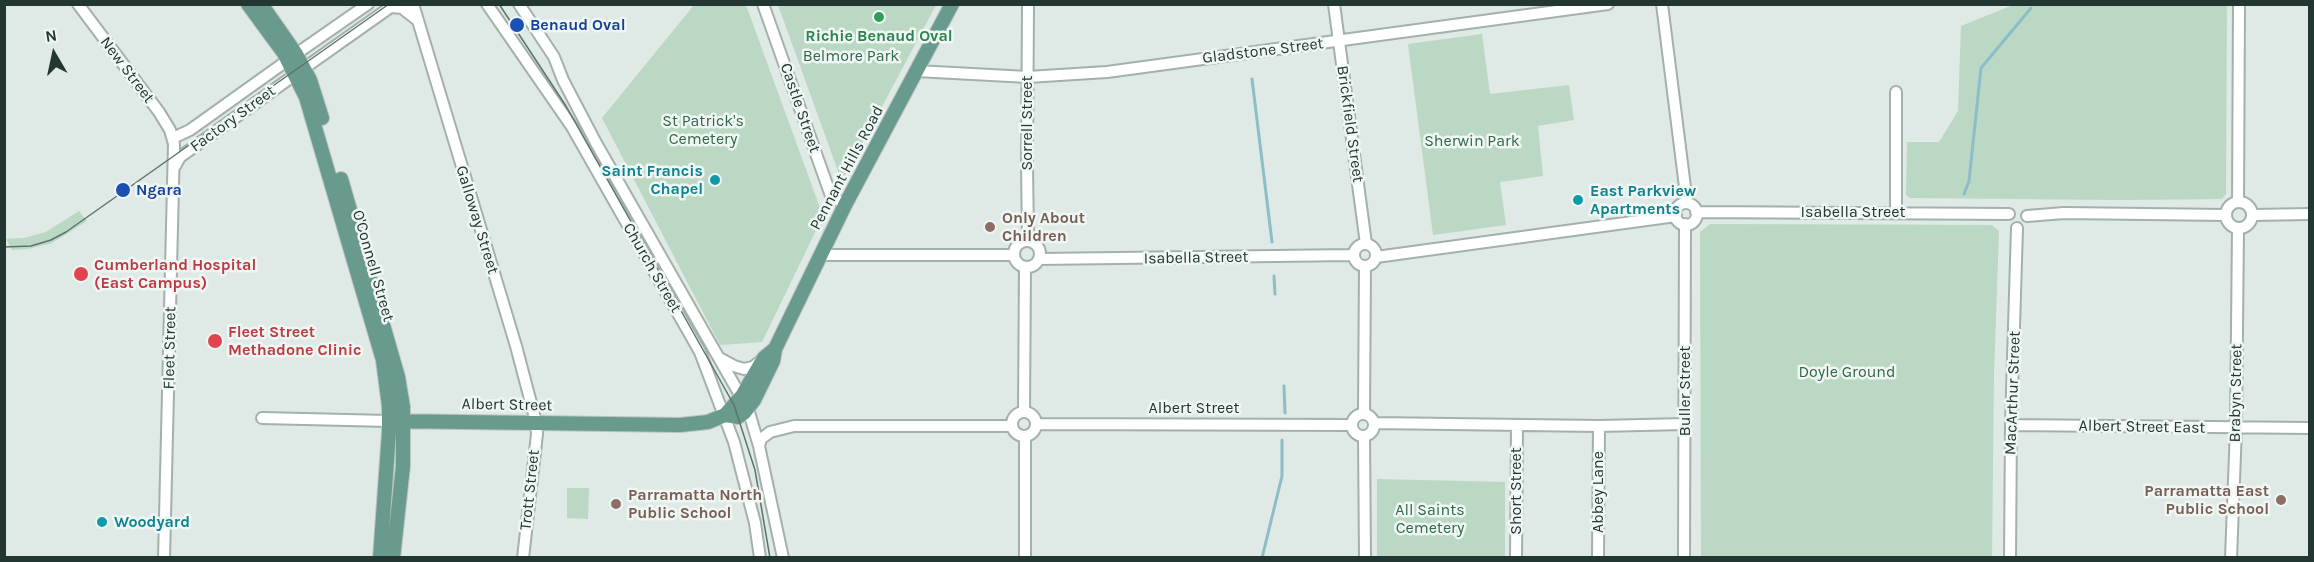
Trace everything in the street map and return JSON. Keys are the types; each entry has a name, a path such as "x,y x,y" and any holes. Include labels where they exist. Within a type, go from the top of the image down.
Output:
{"main road":[{"name":"O'Connell Street","path":"248,4 292,57"},
{"name":"O'Connell Street","path":"261,4 300,72 315,93 402,398 396,421 380,558"},
{"name":"Pennant Hills Road","path":"725,415 745,403 773,361 769,353 952,4"},
{"name":"Albert Street","path":"396,421 680,425 708,422 725,415"},
{"name":"O'Connell Street","path":"393,558 403,466 396,421"}],"street":[{"name":"New Street","path":"78,4 154,106 173,138"},
{"name":"Factory Street","path":"173,138 190,130 368,4"},
{"name":"Galloway Street","path":"413,4 516,346 536,422"},
{"name":"Church Street","path":"487,4 581,144 700,352 735,442 755,523 760,558"},
{"name":"Church Street","path":"519,4 554,57 563,80 596,143 745,403 759,446 783,558"},
{"name":"Castle Street","path":"763,4 831,196 845,205"},
{"name":"Sorrell Street","path":"1028,4 1028,236 1030,241"},
{"name":"Brickfield Street","path":"1334,4 1366,244"},
{"name":"Gladstone Street","path":"916,71 1028,77 1107,72 1608,4"},
{"path":"1662,4 1687,203"},
{"path":"2238,202 2239,4"},
{"name":"Factory Street","path":"175,167 178,160 186,153 393,6"},
{"path":"393,6 402,8 416,19"},
{"path":"1896,92 1896,212"},
{"name":"Fleet Street","path":"164,558 175,167 173,138"},
{"path":"2238,202 2246,204 2252,215 2248,225 2238,228 2230,225 2226,215 2231,205 2238,202"},
{"path":"1687,203 1693,206 1696,212 1694,221 1685,224 1679,222 1676,216 1678,207 1687,203"},
{"path":"2017,209 2023,211 2026,216 2025,225 2017,228 2009,223 2009,214 2017,209"},
{"name":"Isabella Street","path":"1696,212 2009,214"},
{"path":"2026,216 2064,213 2226,215"},
{"path":"2252,215 2310,214"},
{"path":"1376,257 1676,216"},
{"name":"Buller Street","path":"1684,558 1685,224"},
{"name":"MacArthur Street","path":"2010,558 2011,425 2017,228"},
{"name":"Brabyn Street","path":"2231,558 2236,428 2238,228"},
{"path":"1030,241 1039,249 1039,259 1035,265 1025,267 1016,261 1014,255 1020,243 1030,241"},
{"path":"1366,244 1375,250 1376,257 1372,264 1365,267 1358,264 1353,255 1356,248 1366,244"},
{"path":"821,255 1014,255"},
{"name":"Isabella Street","path":"1039,259 1353,255"},
{"path":"1024,412 1025,267"},
{"path":"1364,413 1365,267"},
{"path":"718,357 744,369 757,364 769,353"},
{"path":"1024,412 1032,416 1036,424 1034,431 1025,436 1016,434 1011,422 1015,415 1024,412"},
{"path":"1364,413 1370,416 1374,423 1371,433 1364,436 1355,432 1352,425 1357,415 1364,413"},
{"name":"Albert Street","path":"262,418 396,421"},
{"name":"Trott Street","path":"523,558 537,434 536,422"},
{"path":"1374,423 1599,426 1685,424"},
{"name":"Albert Street","path":"1036,424 1352,425"},
{"path":"759,446 761,439 770,432 803,425 1012,426"},
{"name":"Short Street","path":"1516,558 1517,425"},
{"name":"Albert Street East","path":"2011,425 2310,428"},
{"name":"Abbey Lane","path":"1598,558 1599,426"},
{"path":"1025,436 1025,558"},
{"path":"1364,436 1365,558"}],"green space":[{"name":"St Patrick's Cemetery","path":"694,5 746,5 823,216 762,342 720,345 602,118"},
{"name":"Belmore Park","path":"778,5 936,5 842,182"},
{"path":"2013,5 2227,5 2226,194 2222,199 1910,198 1906,195 1907,142 1939,142 1958,111 1961,26"},
{"name":"Sherwin Park","path":"1482,34 1490,94 1569,85 1574,120 1538,126 1543,176 1500,182 1506,225 1433,235 1408,44"},
{"path":"79,211 87,221 52,243 12,250 6,239 24,238 46,232"},
{"name":"Doyle Ground","path":"1710,224 1992,225 1999,231 1994,373 1992,557 1701,557 1700,232"},
{"name":"All Saints Cemetery","path":"1377,479 1505,482 1505,557 1377,557"},
{"path":"567,488 589,488 588,519 567,518"}],"waterway":[{"path":"1964,194 1969,181 1981,68 2031,8"},
{"path":"1252,79 1272,242"},
{"path":"1274,276 1275,294"},
{"path":"1284,386 1285,413"},
{"path":"1262,558 1282,476 1282,440"}],"tram line":[{"path":"4,247 31,246 51,240 66,232 389,4"},
{"path":"499,4 566,106 734,405 755,470 770,558"}],"place":[{"name":"Richie Benaud Oval","path":"879,17"},
{"name":"Benaud Oval","path":"517,25"},
{"name":"Saint Francis Chapel","path":"715,180"},
{"name":"Ngara","path":"123,190"},
{"name":"East Parkview Apartments","path":"1578,200"},
{"name":"Only About Children","path":"990,227"},
{"name":"Cumberland Hospital (East Campus)","path":"81,274"},
{"name":"Fleet Street Methadone Clinic","path":"215,341"},
{"name":"Parramatta East Public School","path":"2281,500"},
{"name":"Parramatta North Public School","path":"616,504"},
{"name":"Woodyard","path":"102,522"}]}
